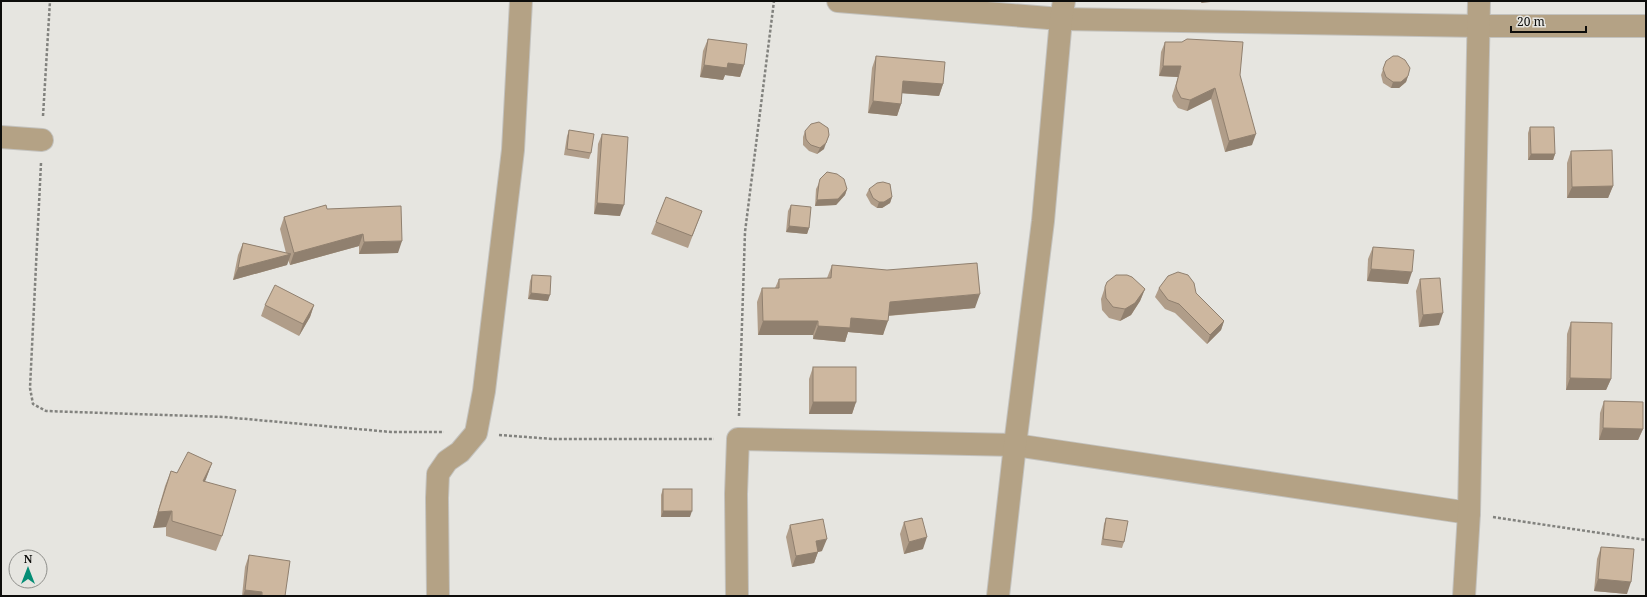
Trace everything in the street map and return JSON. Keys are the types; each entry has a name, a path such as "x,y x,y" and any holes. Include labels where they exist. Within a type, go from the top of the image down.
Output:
{"street":[{"path":"438,596 438,474 446,461 460,452 476,433 484,391 513,150 521,1"},
{"path":"838,1 1479,26 1646,26"},
{"path":"1464,596 1469,513 1479,1"},
{"path":"998,596 1043,221 1062,10"},
{"path":"1,137 42,140"},
{"path":"737,596 736,494 738,439 1015,445 1469,513"}],"path":[{"path":"50,1 30,388 33,404 46,411 224,417 391,432 476,433 553,439 738,439 745,232 774,1"},
{"path":"1469,513 1646,540"}],"building":[{"path":"708,39 747,44 744,65 728,63 727,68 704,65"},
{"path":"1187,39 1243,42 1240,75 1256,134 1229,141 1215,88 1190,100 1181,98 1176,86 1181,66 1163,66 1165,42 1182,42"},
{"path":"876,56 945,62 943,84 903,81 901,104 873,101"},
{"path":"1393,56 1398,56 1405,60 1410,68 1408,76 1401,82 1393,82 1386,77 1383,69 1386,61"},
{"path":"819,122 828,128 829,135 826,143 820,148 811,145 808,142 805,131 811,124"},
{"path":"1530,127 1554,127 1555,154 1531,154"},
{"path":"569,130 594,134 591,153 567,149"},
{"path":"602,134 628,137 624,205 597,203"},
{"path":"1612,150 1613,186 1572,187 1571,151"},
{"path":"827,172 837,174 844,179 847,189 838,199 817,200 820,179"},
{"path":"883,182 890,184 892,197 884,202 879,202 873,198 869,189 877,183"},
{"path":"666,197 702,211 692,236 656,222"},
{"path":"326,205 327,209 401,206 402,241 364,242 363,234 294,253 284,217"},
{"path":"791,205 811,207 809,228 789,226"},
{"path":"243,243 291,254 238,268"},
{"path":"1373,247 1414,250 1412,272 1371,269"},
{"path":"977,263 980,294 890,302 888,321 851,318 850,328 818,326 818,321 763,321 762,288 779,288 779,279 831,278 832,265 887,270"},
{"path":"1178,272 1188,275 1194,283 1196,293 1224,321 1210,335 1179,304 1168,300 1159,288 1168,276"},
{"path":"532,275 551,276 550,295 531,293"},
{"path":"1116,275 1127,275 1132,277 1145,289 1135,303 1125,309 1113,307 1106,298 1105,287 1107,282"},
{"path":"1440,278 1443,313 1423,315 1420,279"},
{"path":"275,285 314,305 303,324 265,305"},
{"path":"1571,322 1612,323 1611,379 1570,378"},
{"path":"813,367 856,367 856,402 813,402"},
{"path":"1604,401 1643,402 1643,429 1603,428"},
{"path":"188,452 212,463 203,481 236,490 222,536 172,521 172,511 158,512 171,471 177,473"},
{"path":"663,489 692,489 692,511 663,511"},
{"path":"922,518 927,537 909,542 904,522"},
{"path":"1106,518 1128,521 1124,542 1103,539"},
{"path":"823,519 827,539 816,541 818,552 796,556 790,525"},
{"path":"1601,547 1634,549 1631,582 1598,579"},
{"path":"249,555 290,561 285,596 262,596 262,592 245,590"}]}
